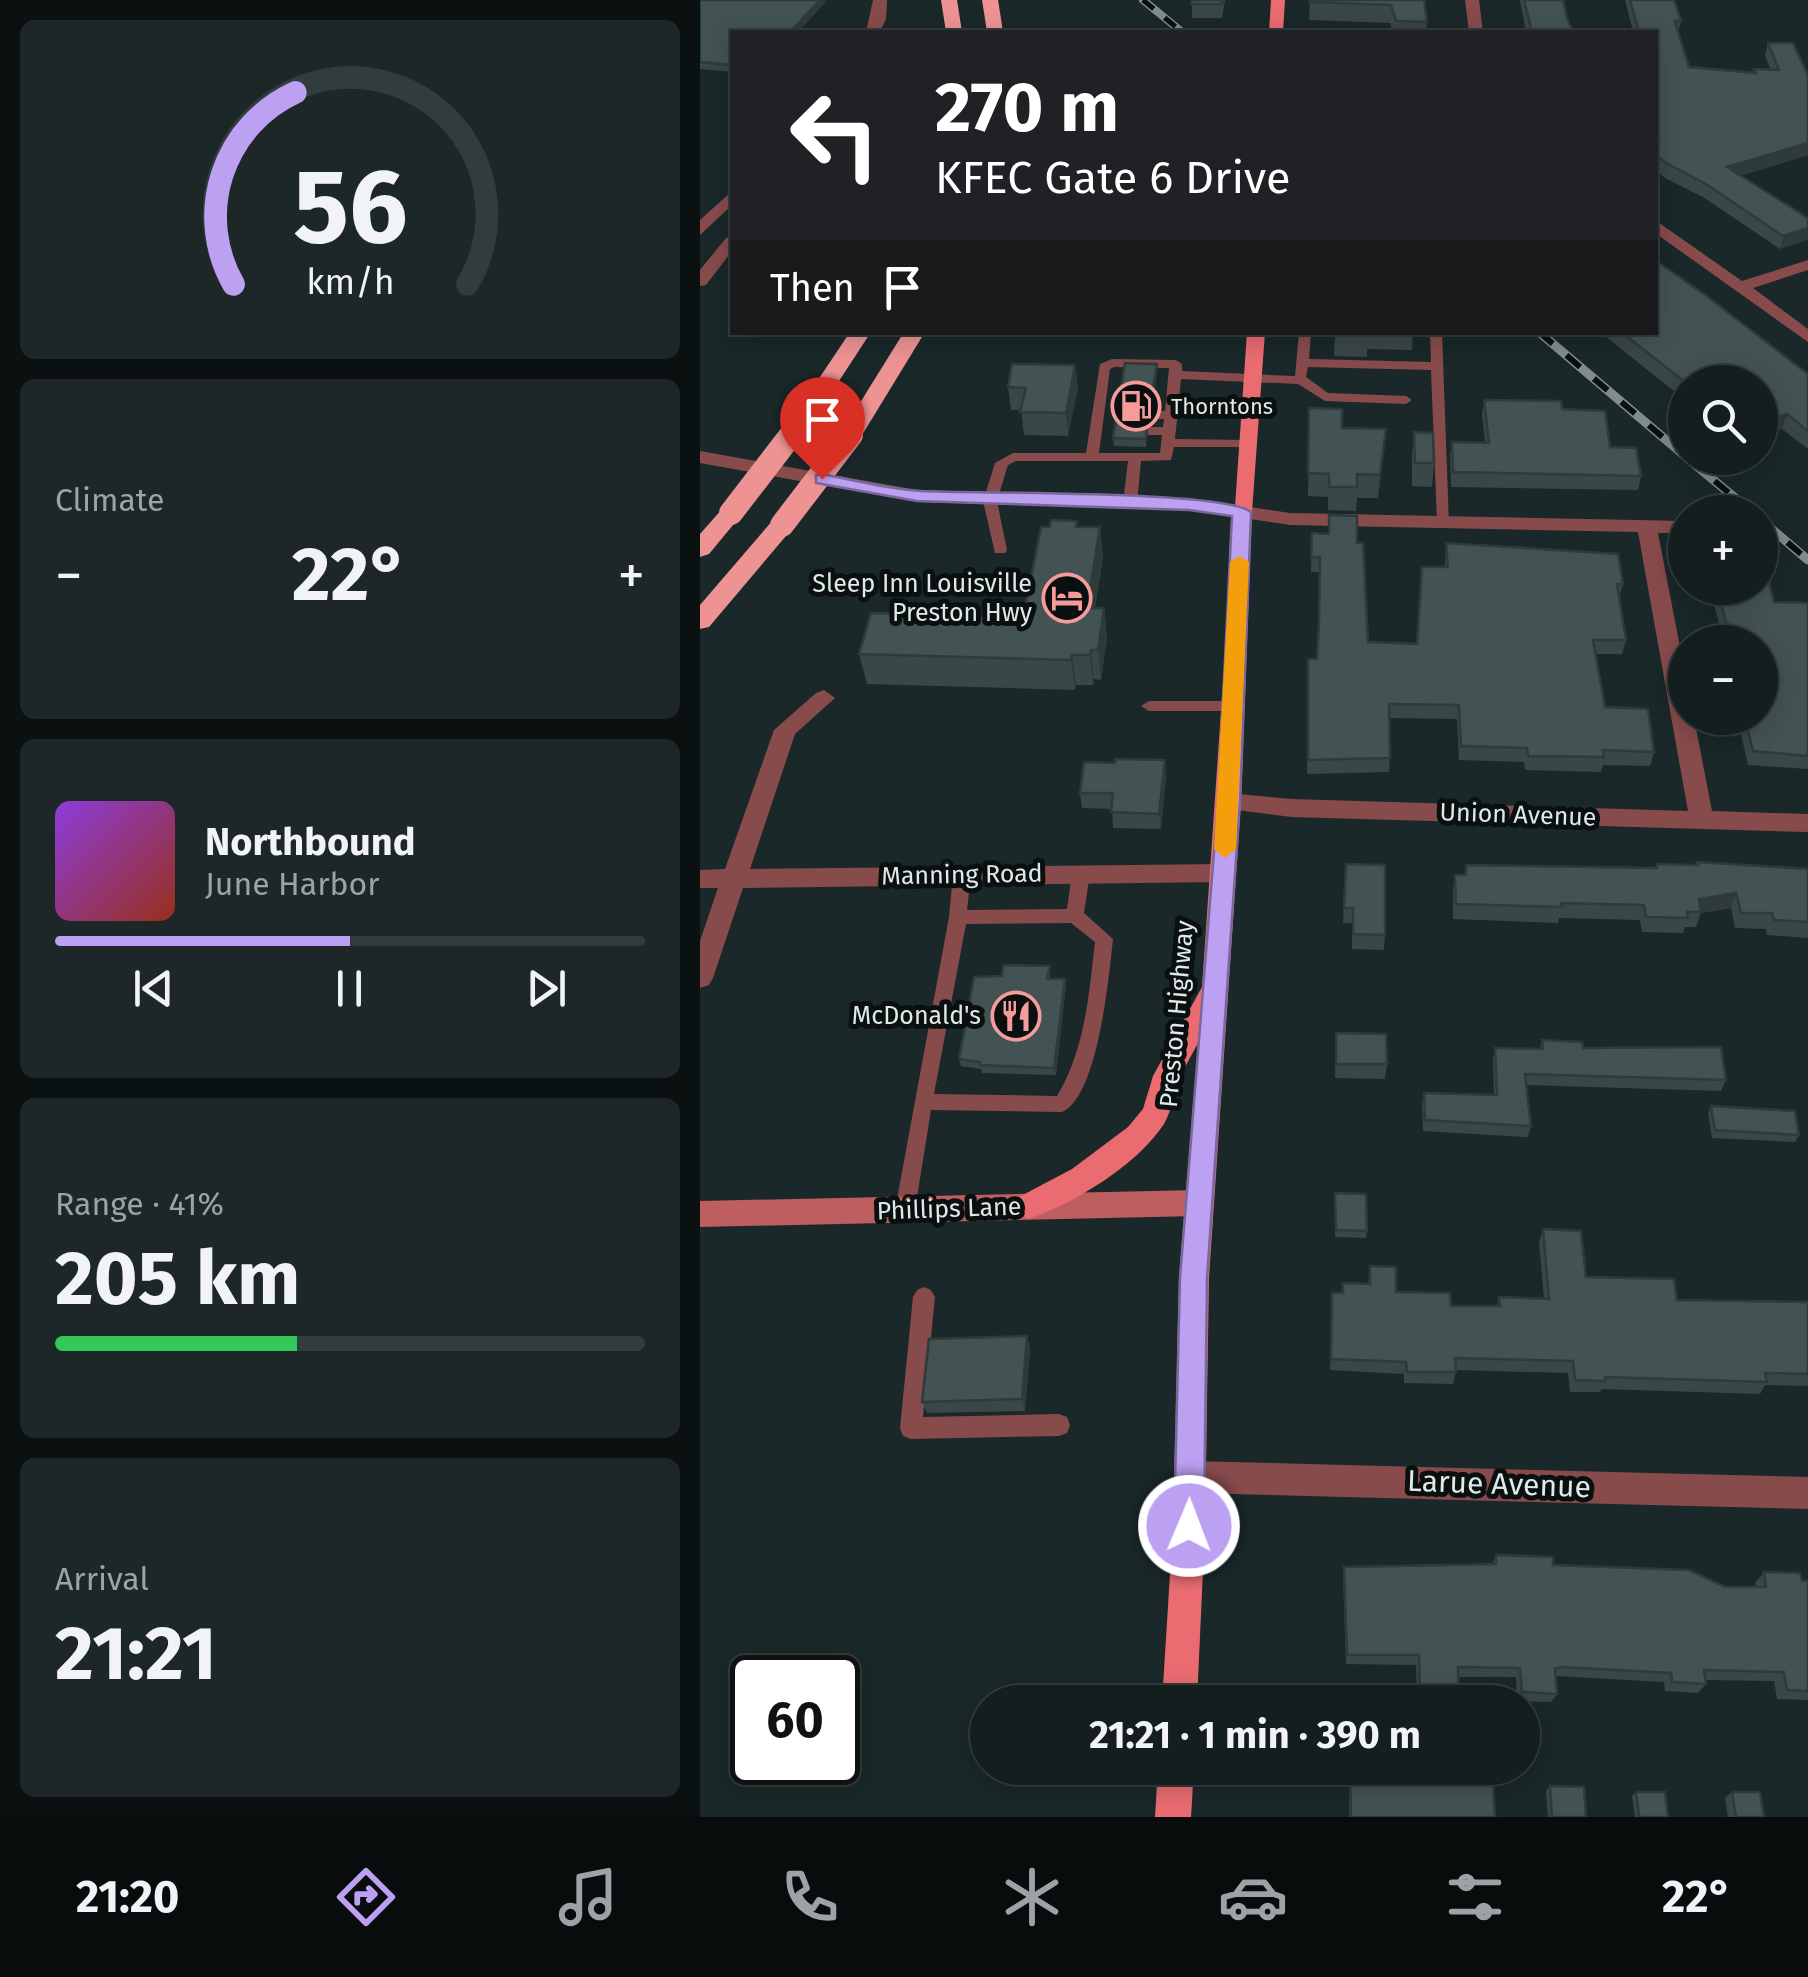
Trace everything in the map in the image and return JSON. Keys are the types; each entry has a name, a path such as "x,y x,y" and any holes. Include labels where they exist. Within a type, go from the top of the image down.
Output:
{"highway":[{"path":"950,0 954,30"},
{"path":"990,0 995,30"},
{"path":"700,548 801,422 859,335"},
{"path":"700,621 782,525 850,435 913,335"}],"main road":[{"path":"1276,30 1278,0"},
{"name":"Preston Highway","path":"1181,1685 1198,1204 1229,802 1242,512 1256,335"},
{"path":"1029,1206 1082,1178 1138,1136 1155,1114 1167,1076 1215,986"},
{"name":"Phillips Lane","path":"700,1214 1198,1204"},
{"path":"1173,1817 1175,1785"}],"street":[{"path":"875,30 880,19 880,0"},
{"path":"1472,0 1476,30"},
{"path":"700,230 730,198"},
{"path":"1658,227 1808,336"},
{"path":"700,281 730,244"},
{"path":"1740,287 1808,265"},
{"path":"704,455 896,494 990,501 1189,504 1290,519 1668,527"},
{"path":"1647,527 1702,818"},
{"path":"700,978 785,730 824,698"},
{"name":"Union Avenue","path":"1229,802 1290,808 1808,823"},
{"name":"Manning Road","path":"700,879 1224,873"},
{"name":"Larue Avenue","path":"1190,1476 1808,1493"}],"lane":[{"path":"1301,380 1305,335"},
{"path":"1436,335 1444,522"},
{"path":"1000,550 990,501 1002,462 1013,456 1092,457 1166,457 1176,364 1112,363 1104,367 1107,390 1098,414 1092,457"},
{"path":"1302,363 1438,366"},
{"path":"1154,391 1252,379 1301,380 1325,397 1406,400"},
{"path":"1098,414 1119,414"},
{"path":"1151,415 1171,415"},
{"path":"1096,431 1116,431"},
{"path":"1149,431 1169,437 1247,444"},
{"path":"1130,503 1135,457"},
{"path":"1150,706 1233,706"},
{"path":"1075,916 1081,873"},
{"path":"905,1210 958,917 962,874"},
{"path":"922,1102 1062,1104 1080,1075 1096,1002 1104,939 1075,916 958,917"},
{"path":"924,1297 911,1428 1060,1426"}],"building":[{"path":"700,0 820,0 792,30 730,30 730,65 700,62"},
{"path":"1192,0 1223,0 1222,4 1191,4"},
{"path":"1310,0 1424,0 1427,22 1396,21 1391,5"},
{"path":"1524,0 1563,0 1572,30 1532,30"},
{"path":"1630,0 1674,0 1681,21 1675,21 1689,67 1756,73 1754,69 1779,70 1768,43 1793,43 1808,75 1808,143 1727,167 1808,218 1808,228 1783,236 1658,157 1658,140 1660,142 1658,30 1638,30"},
{"path":"1658,262 1808,374 1808,431 1787,414 1778,417 1778,365 1668,365 1668,369 1625,335 1658,335"},
{"name":"Thorntons","path":"1125,363 1157,364 1151,399 1140,406 1149,414 1138,422 1147,430 1146,439 1113,438"},
{"path":"1012,364 1075,365 1066,413 1020,412 1026,388 1008,387"},
{"path":"1484,400 1561,401 1562,409 1605,411 1610,447 1636,448 1641,476 1453,472 1452,442 1489,443"},
{"path":"1309,408 1342,409 1342,428 1386,429 1380,475 1357,474 1357,487 1329,487 1329,474 1308,473"},
{"path":"1414,432 1433,433 1434,463 1415,463"},
{"path":"1329,515 1357,516 1357,543 1363,543 1368,642 1417,644 1422,567 1448,567 1446,543 1618,554 1623,584 1617,584 1626,640 1593,640 1605,707 1648,709 1654,752 1603,750 1604,757 1528,756 1527,748 1461,746 1459,705 1389,704 1390,758 1308,760 1308,659 1317,659 1319,624 1320,557 1311,557 1312,533 1329,534"},
{"path":"1051,520 1077,521 1076,527 1100,527 1087,608 1104,608 1098,650 1091,650 1090,655 1072,655 1071,660 859,654 871,613 1023,617 1041,527 1050,527"},
{"path":"1808,603 1808,756 1753,751 1749,735 1778,735 1778,625 1727,625 1721,605"},
{"path":"1115,759 1165,760 1159,814 1111,812 1113,793 1080,793 1084,762 1115,763"},
{"path":"1697,862 1808,869 1808,922 1774,920 1772,913 1741,913 1736,893 1699,899 1701,912 1687,912 1688,918 1646,917 1644,905 1456,904 1455,875 1466,875 1466,865 1657,868 1657,864 1698,865"},
{"path":"1346,864 1385,865 1385,935 1353,934 1353,908 1344,908"},
{"name":"McDonald's","path":"1003,965 1050,966 1047,979 1065,979 1054,1068 980,1065 959,1059 974,977 1002,976"},
{"path":"1336,1033 1386,1034 1387,1064 1336,1064"},
{"path":"1542,1040 1582,1042 1583,1048 1721,1047 1726,1080 1525,1074 1531,1126 1425,1120 1424,1093 1497,1095 1495,1048 1543,1049"},
{"path":"1711,1106 1795,1111 1799,1135 1715,1130"},
{"path":"1335,1193 1366,1194 1367,1231 1336,1230"},
{"path":"1543,1229 1581,1231 1586,1277 1674,1279 1677,1300 1808,1302 1808,1374 1765,1373 1767,1382 1605,1377 1605,1381 1575,1380 1573,1361 1455,1358 1456,1372 1407,1372 1406,1362 1331,1359 1332,1293 1343,1293 1343,1283 1370,1284 1370,1266 1396,1267 1396,1292 1450,1293 1451,1306 1500,1306 1499,1297 1549,1299"},
{"path":"1027,1336 1022,1399 922,1402 929,1339"},
{"path":"1496,1555 1553,1557 1553,1565 1689,1570 1725,1587 1766,1587 1764,1572 1800,1573 1802,1581 1808,1581 1808,1691 1787,1690 1784,1672 1704,1670 1706,1684 1672,1682 1671,1673 1561,1667 1555,1669 1557,1694 1540,1693 1540,1685 1521,1685 1520,1668 1458,1667 1459,1685 1420,1685 1419,1655 1347,1655 1344,1567 1496,1564"},
{"path":"1350,1785 1493,1785 1495,1817 1351,1817"},
{"path":"1550,1786 1584,1787 1586,1817 1552,1817"},
{"path":"1636,1792 1665,1792 1668,1817 1639,1817"},
{"path":"1732,1792 1760,1792 1764,1817 1736,1817"}],"railway":[{"path":"1143,0 1180,30"},
{"path":"1543,335 1668,442"},
{"path":"1707,475 1732,495"},
{"path":"1778,534 1808,560"}],"slow traffic":[{"path":"1225,849 1239,562"}],"place":[{"name":"Thorntons","path":"1136,406"},
{"name":"Sleep Inn Louisville Preston Hwy","path":"1067,598"},
{"name":"McDonald's","path":"1016,1016"}],"route":[{"path":"822,479 917,496 1189,504 1242,512 1229,802 1194,1278 1189,1526"}]}
